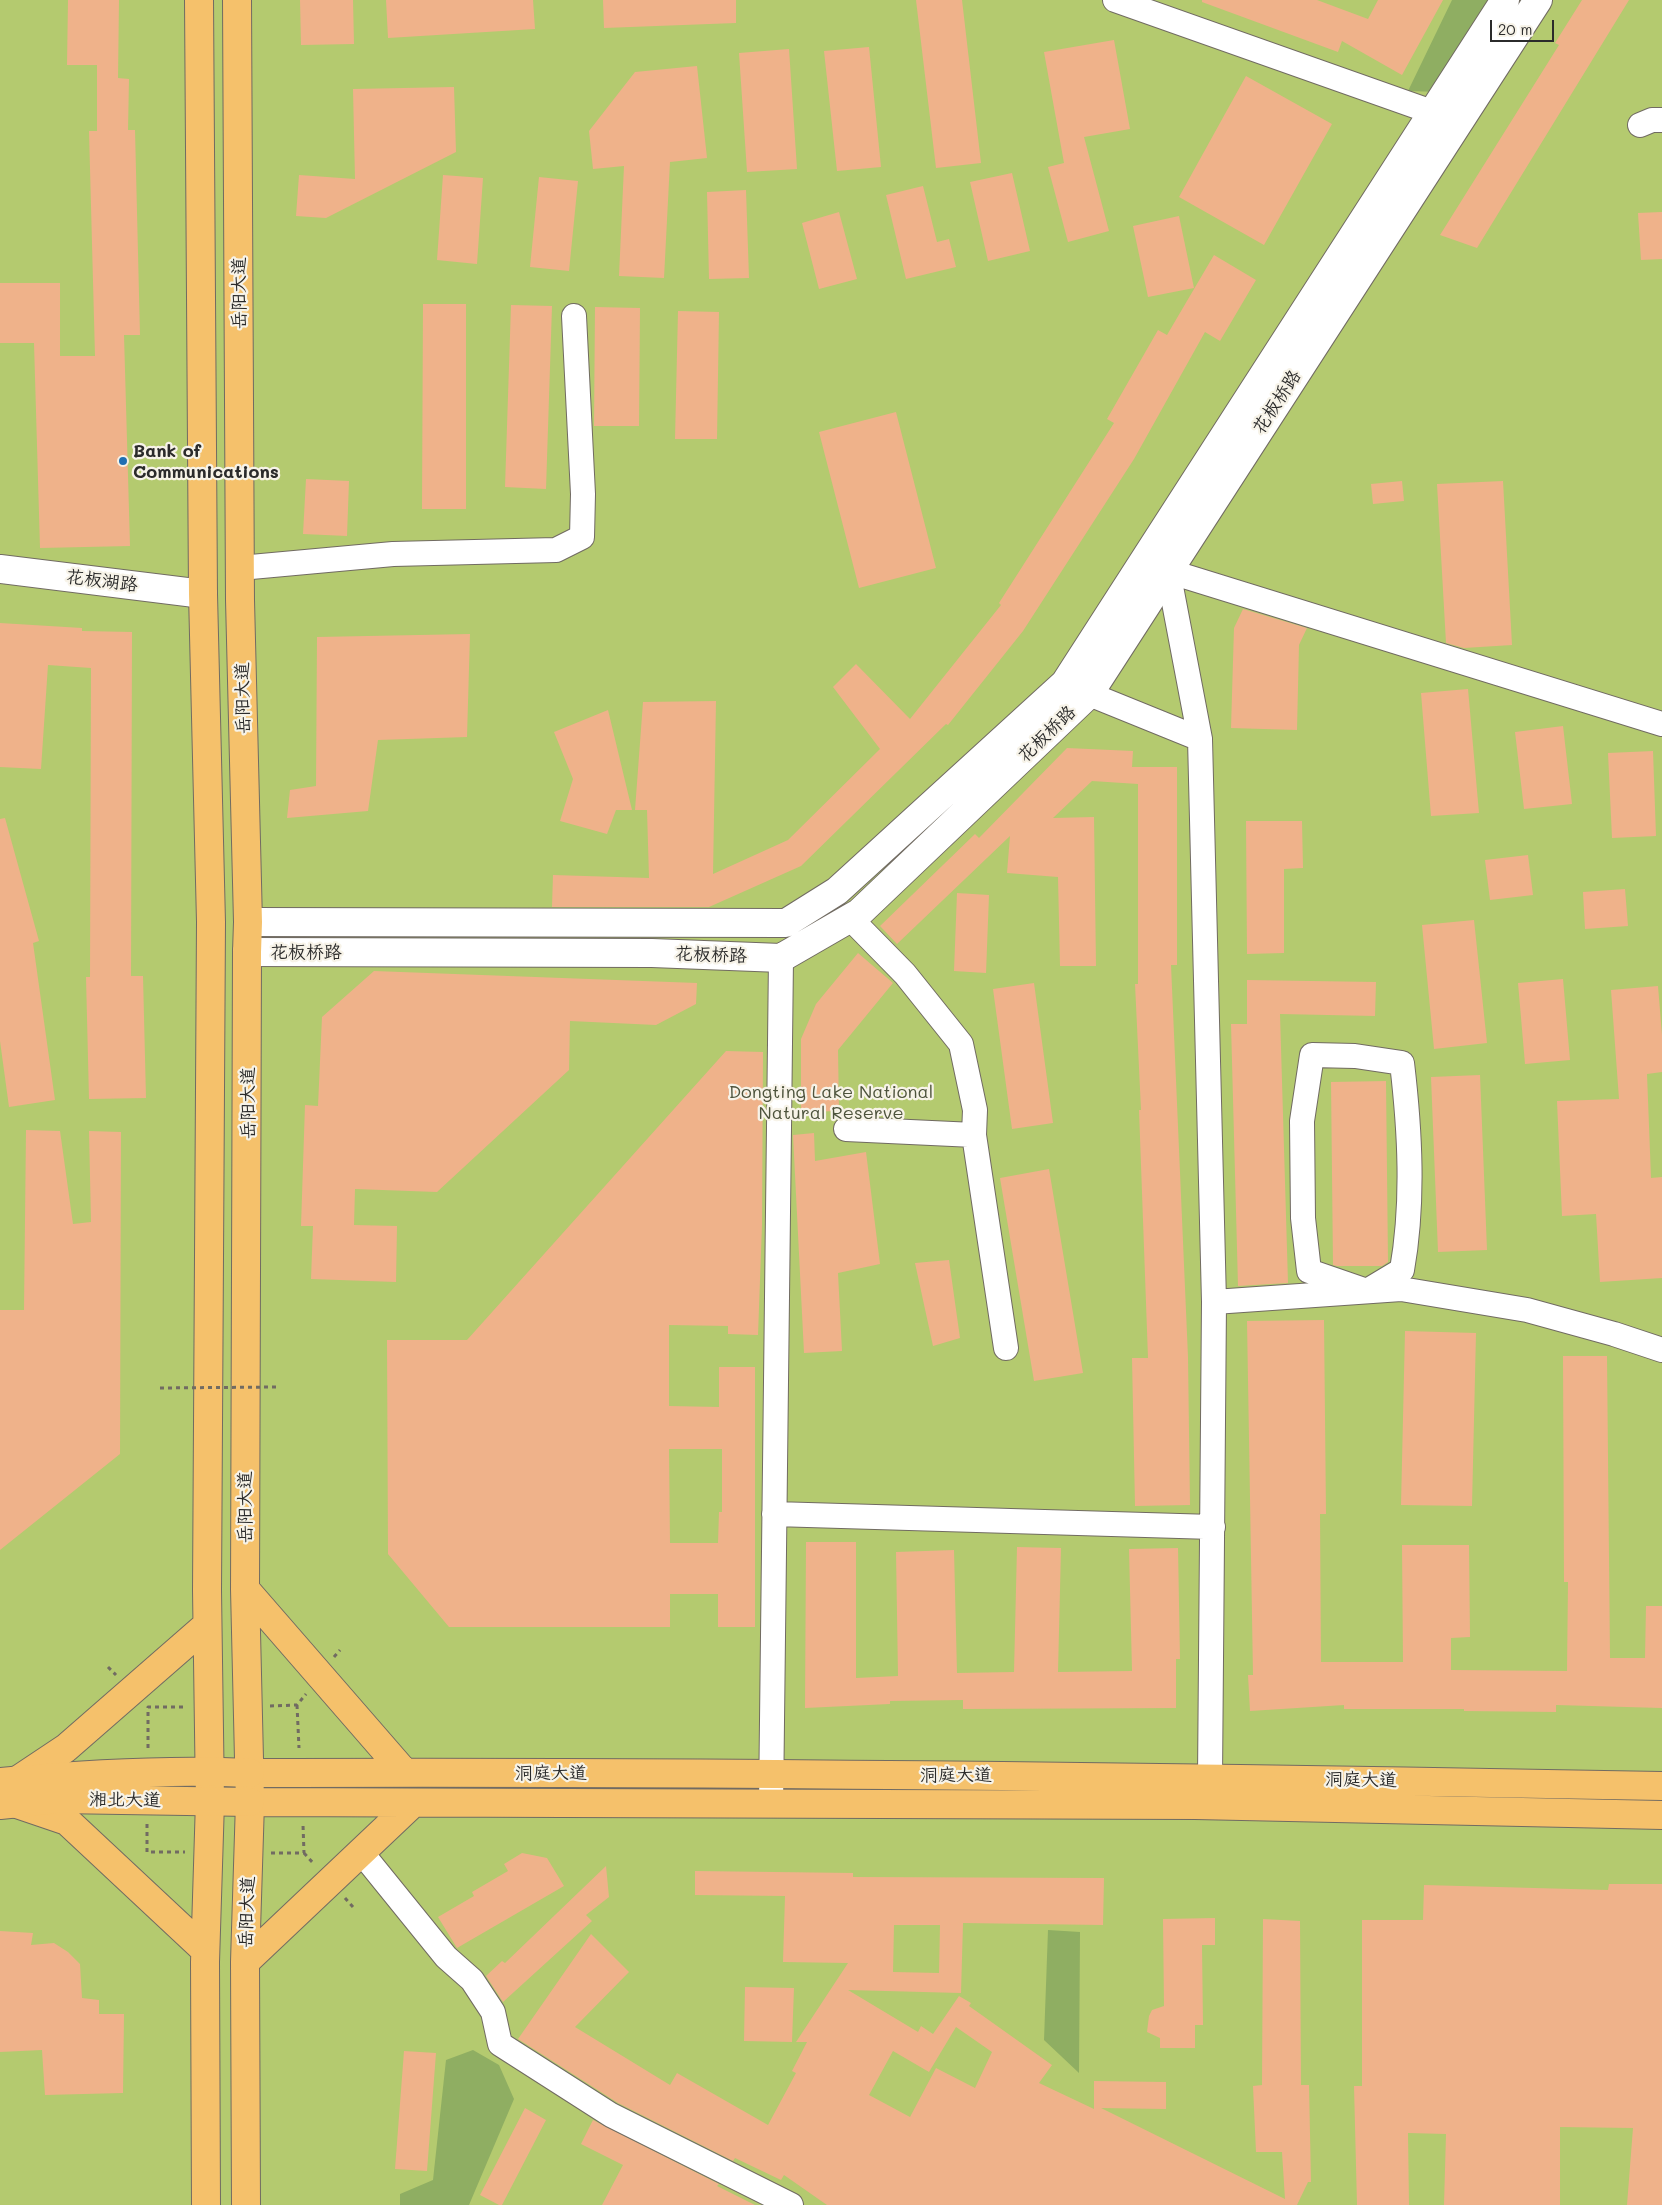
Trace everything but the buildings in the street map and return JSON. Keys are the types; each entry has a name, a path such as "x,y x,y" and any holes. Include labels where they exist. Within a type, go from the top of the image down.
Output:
{"main road":[{"path":"199,0 203,594 211,922 208,1625 208,1771 210,1801 205,1950 206,2205"},
{"name":"岳阳大道","path":"237,0 240,568 248,922 245,1589 250,1802 245,1962 246,2205"},
{"path":"245,1589 404,1772"},
{"path":"205,1950 66,1821 8,1793 66,1748 208,1625"},
{"name":"湘北大道","path":"8,1793 57,1777 208,1771 250,1773"},
{"name":"洞庭大道","path":"250,1773 404,1772 1210,1777 1662,1786"},
{"name":"湘北大道","path":"8,1793 58,1799 250,1802"},
{"name":"洞庭大道","path":"250,1802 1194,1805 1662,1815"},
{"path":"245,1962 413,1803"}],"street":[{"path":"1115,0 1432,112"},
{"name":"花板桥路","path":"248,922 786,923 837,892 1065,683 1505,0"},
{"name":"花板桥路","path":"247,952 652,953 781,958 866,907 1089,694 1538,0"},
{"path":"240,568 393,554 556,550 582,537 583,494 574,316"},
{"name":"花板湖路","path":"0,569 203,594"},
{"path":"1210,1777 1214,1302 1200,740 1168,571 1662,724"},
{"path":"1089,694 1200,740"},
{"path":"850,918 904,974 961,1044 975,1110 974,1135 1006,1348"},
{"path":"771,1804 781,958"},
{"path":"1312,1055 1355,1056 1402,1063 1408,1119 1408,1234 1402,1270 1367,1291 1309,1272 1303,1218 1302,1121 1312,1055"},
{"path":"846,1129 974,1135"},
{"path":"1214,1302 1401,1289 1526,1310 1614,1334 1662,1350"},
{"path":"774,1514 1213,1527"},
{"path":"362,1852 446,1957 472,1980 493,2012 500,2044 611,2114 791,2205"}],"path":[{"path":"160,1388 276,1387"}],"green space":[{"name":"Dongting Lake National Natural Reserve","path":"0,0 1662,0 1662,2205 0,2205"},
{"path":"1452,0 1501,0 1441,92 1408,91"},
{"path":"1048,1930 1080,1932 1079,2073 1044,2040"},
{"path":"473,2050 499,2065 514,2099 469,2205 400,2205 400,2194 433,2180 446,2060"}],"place":[{"name":"Bank of Communications","path":"123,461"}]}
